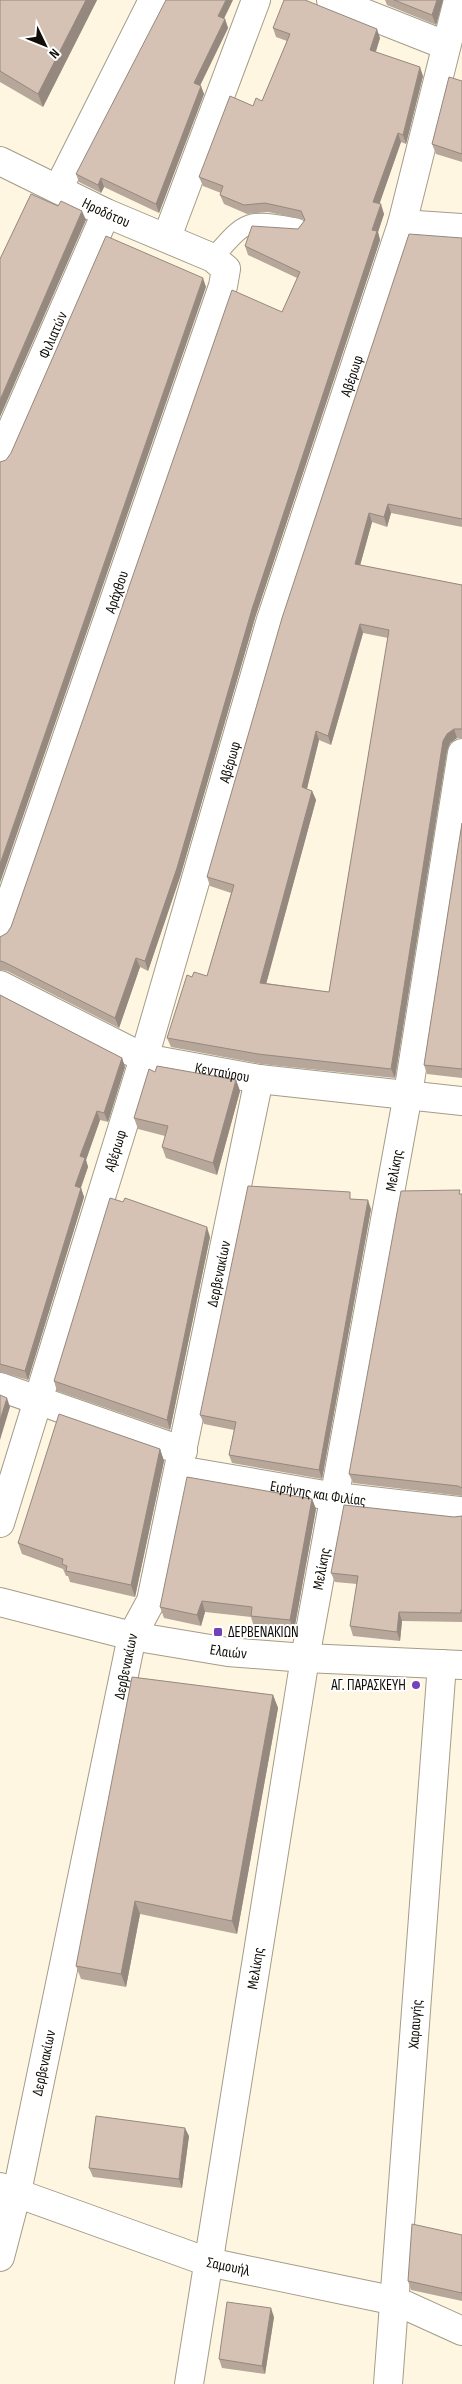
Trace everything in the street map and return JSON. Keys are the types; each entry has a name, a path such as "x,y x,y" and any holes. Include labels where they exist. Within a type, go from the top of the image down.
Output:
{"street":[{"path":"58,189 153,0"},
{"path":"168,237 256,0"},
{"path":"332,0 445,45"},
{"name":"Αβέρωφ","path":"0,1522 144,1058 270,622 402,224 445,45 458,0"},
{"name":"Ηροδότου","path":"0,162 106,213 168,237 213,258"},
{"name":"Φιλιατών","path":"0,456 106,213"},
{"path":"402,224 462,228"},
{"name":"Αράχθου","path":"0,931 224,286 226,269 213,258"},
{"name":"Μελίκης","path":"189,2384 305,1658 336,1497 408,1094 462,753"},
{"name":"Κενταύρου","path":"0,985 144,1058 259,1080 462,1101"},
{"name":"Δερβενακίων","path":"0,2257 9,2190 132,1636 151,1601 259,1080"},
{"name":"Ειρήνης και Φιλίας","path":"0,1387 38,1400 181,1460 336,1497 459,1511"},
{"name":"Ελαιών","path":"0,1602 132,1636 228,1652 305,1658 452,1664"},
{"name":"Χαραυγής","path":"388,2384 452,1664"},
{"name":"Σαμουήλ","path":"9,2190 208,2262 396,2301 462,2331"}],"lane":[{"path":"213,258 236,232 249,224 262,222 297,228"}],"building":[{"path":"0,0 86,0 38,94 0,71"},
{"path":"166,0 226,0 218,16 225,19 194,83 201,86 156,204 101,178 98,185 76,174"},
{"path":"284,0 305,0 377,29 370,50 420,67 403,135 398,133 373,202 381,204 372,230 377,231 252,609 177,868 145,961 136,958 115,1018 0,961 0,937 7,933 11,927 232,290 282,312 300,272 245,246 252,226 298,229 305,220 301,211 265,203 244,205 220,195 223,186 199,177 230,96 253,106 256,98 262,101 290,34 273,28"},
{"path":"394,0 437,0 432,15"},
{"path":"449,77 462,81 462,154 432,144"},
{"path":"31,194 58,206 61,201 82,211 0,400 0,259"},
{"path":"409,234 462,238 462,519 388,504 384,517 369,513 355,564 462,585 462,729 454,729 447,734 443,741 391,1069 258,1054 167,1038 187,975 192,977 194,972 207,976 234,885 207,877 282,618","holes":["360,624 389,630 329,992 260,983 312,791 302,787 316,731 328,736"]},
{"path":"106,236 203,278 0,864 0,462 6,460 11,453"},
{"path":"462,823 462,1069 424,1065"},
{"path":"0,995 122,1058 104,1113 97,1111 80,1156 85,1158 75,1186 81,1188 25,1371 0,1364"},
{"path":"157,1066 236,1080 213,1163 162,1147 168,1126 134,1118 149,1069 155,1072"},
{"path":"248,1186 350,1192 350,1199 368,1200 319,1470 229,1455 236,1422 200,1415"},
{"path":"460,1190 459,1194 462,1194 462,1488 349,1474 401,1191"},
{"path":"110,1198 123,1202 125,1198 207,1227 167,1420 54,1381"},
{"path":"0,1395 7,1398 0,1420"},
{"path":"59,1414 160,1449 131,1585 66,1571 67,1566 62,1564 63,1559 18,1543"},
{"path":"187,1477 312,1499 290,1620 251,1616 252,1607 202,1601 197,1615 160,1607"},
{"path":"344,1505 454,1517 462,1516 461,1613 399,1612 397,1632 350,1626 358,1576 331,1573"},
{"path":"132,1677 273,1695 232,1921 135,1901 121,1974 76,1966"},
{"path":"96,2116 185,2128 179,2179 89,2168"},
{"path":"412,2224 462,2235 462,2293 408,2281"},
{"path":"227,2302 271,2308 262,2366 219,2359"}],"place":[{"name":"ΔΕΡΒΕΝΑΚΙΩΝ","path":"218,1632"},
{"name":"ΑΓ. ΠΑΡΑΣΚΕΥΗ","path":"416,1685"}]}
